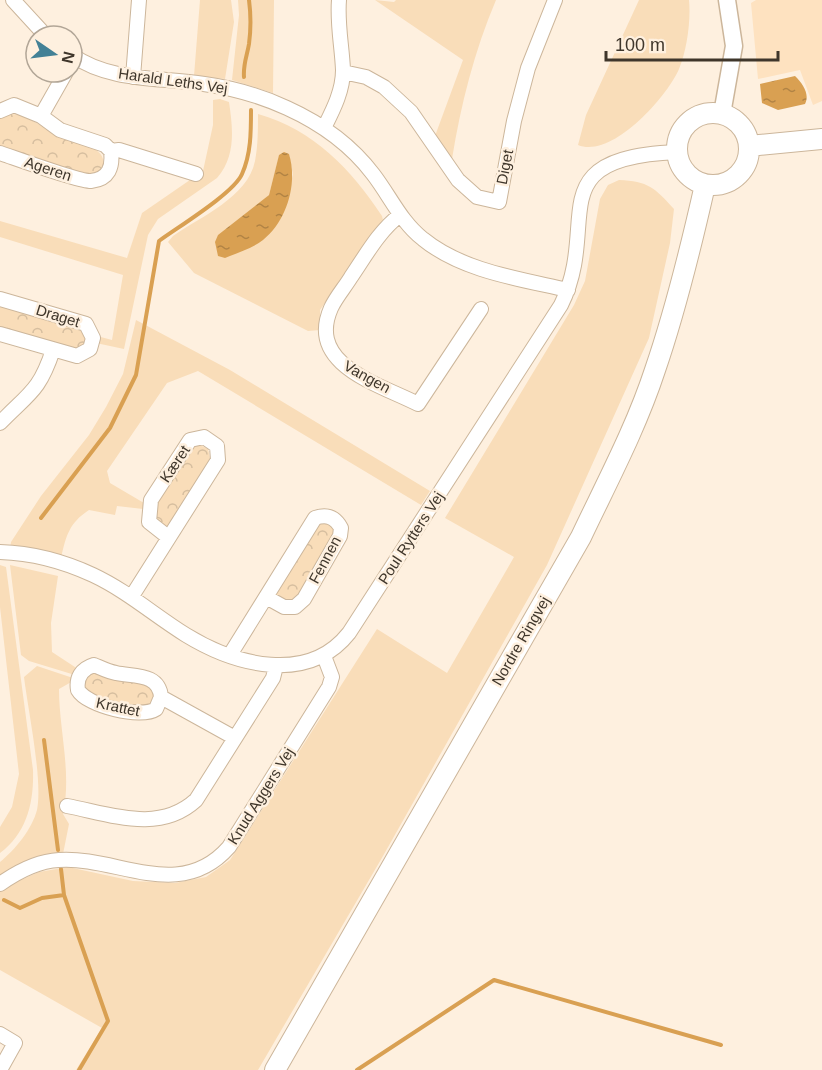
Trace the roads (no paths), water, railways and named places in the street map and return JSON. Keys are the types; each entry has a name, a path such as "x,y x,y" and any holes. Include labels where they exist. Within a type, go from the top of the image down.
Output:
{"main road":[{"path":"708,113 722,114 741,126 749,146 748,157 737,176 727,182 705,185 686,173 677,152 678,138 684,126 695,117 708,113"},
{"path":"749,146 822,138"},
{"name":"Nordre Ringvej","path":"274,1070 581,537 623,451 655,372 681,288 705,185"}],"street":[{"path":"13,0 35,24"},
{"path":"133,77 139,0"},
{"path":"324,128 338,98 343,72 337,22 339,0"},
{"name":"Diget","path":"343,72 366,76 384,87 411,112 458,180 477,196 499,202 514,121 528,68 555,0"},
{"path":"722,114 734,46 731,1"},
{"name":"Harald Leths Vej","path":"84,62 133,77 228,88 288,108 324,128 351,149 373,174 400,215 423,239 450,256 486,270 568,290"},
{"path":"41,116 59,84"},
{"path":"0,111 14,105 41,116 60,130 105,145 111,151 119,150 196,174"},
{"name":"Ageren","path":"0,153 89,182 105,177 112,165 111,151"},
{"name":"Poul Rytters Vej","path":"0,552 26,554 69,565 132,596 188,636 231,655 276,666 307,664 324,656 349,633 568,290 578,212 590,181 604,166 616,160 639,155 677,152"},
{"name":"Vangen","path":"400,215 383,230 331,307 325,335 330,351 342,365 418,404 481,309"},
{"name":"Draget","path":"0,299 86,324 92,331 93,344 82,355 53,350 0,334"},
{"path":"0,423 36,388 47,370 53,350"},
{"name":"Kæret","path":"132,596 218,460 217,446 204,437 190,440 151,500 149,522 168,537"},
{"name":"Fennen","path":"231,655 266,597 315,518 328,516 333,519 341,528 340,536 304,598 295,608 284,607 266,597"},
{"name":"Knud Aggers Vej","path":"0,884 33,866 59,860 76,860 144,873 176,874 206,867 229,847 329,687 332,677 324,656"},
{"name":"Krattet","path":"161,697 156,709 141,715 88,701 78,690 78,677 84,670 94,665 114,673 152,679 158,684 161,697 235,738"},
{"path":"67,806 131,819 166,817 184,811 196,800 273,678 276,666"},
{"path":"0,1034 15,1043 0,1070"}],"water":[{"path":"795,76 805,89 807,97 805,104 778,110 762,103 760,84"},
{"path":"284,152 289,154 291,189 278,223 263,240 255,245 225,258 218,256 215,242 218,235 269,195 279,155"}],"waterway":[{"path":"244,77 250,33 249,0"},
{"path":"41,518 110,428 136,375 159,241 192,219 237,182 249,151 251,110"},
{"path":"44,740 58,850"},
{"path":"61,869 64,895 108,1021 79,1070"},
{"path":"4,900 20,908 42,898 64,895"},
{"path":"357,1070 494,980 721,1045"}]}
